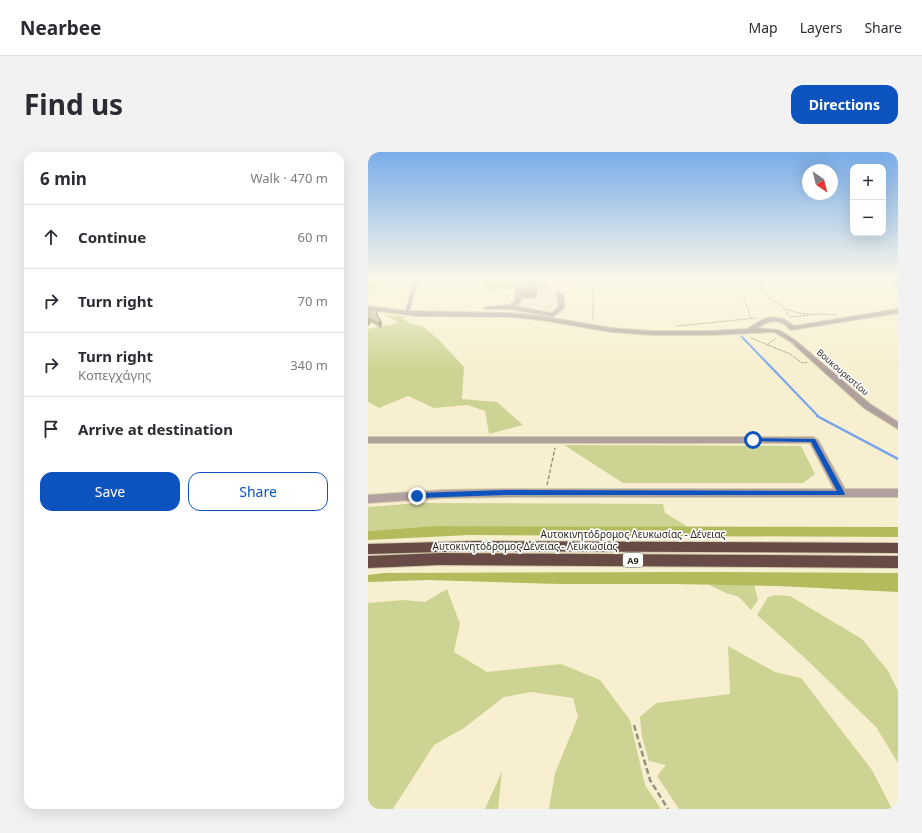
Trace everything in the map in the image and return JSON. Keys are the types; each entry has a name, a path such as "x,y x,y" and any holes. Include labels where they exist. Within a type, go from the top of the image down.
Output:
{"highway":[{"name":"Αυτοκινητόδρομος Λευκωσίας - Δένειας","path":"368,549 477,546 898,548"},
{"name":"Αυτοκινητόδρομος Δένειας - Λευκωσίας","path":"368,562 440,559 898,562"}],"street":[{"path":"386,310 403,313 541,318 609,332 680,334 740,331 776,332 811,324 898,311"},
{"path":"389,310 417,310"},
{"path":"455,314 459,310"},
{"path":"524,310 553,315 559,310"},
{"path":"740,331 755,328 761,321 768,320 811,324"},
{"name":"Βουκουρεστίου","path":"761,321 764,328 776,332 793,341 867,406 898,426"},
{"path":"786,322 791,326 789,335 793,341"},
{"path":"368,440 813,440 842,494"},
{"path":"368,499 443,494 505,493 898,493"}],"path":[{"path":"593,310 593,322"},
{"path":"748,310 751,319"},
{"path":"786,310 788,312 783,317 812,314"},
{"path":"788,310 798,313 840,315"},
{"path":"674,327 751,319 761,321"},
{"path":"767,346 776,332"},
{"path":"748,335 754,340 767,346 791,354 802,363 812,362"},
{"path":"546,488 557,442"},
{"path":"634,724 650,780 668,809"}],"shaded area":[{"path":"548,310 562,310 562,312"}],"green space":[{"path":"385,315 407,317 403,319 411,324 422,326 438,339 464,367 462,399 497,402 523,425 489,434 485,411 467,405 434,408 408,396 379,408 368,402 368,329 399,323"},
{"path":"564,445 801,446 815,474 803,483 623,483"},
{"path":"419,503 663,504 665,513 688,527 435,526 368,531 368,507"},
{"path":"435,526 898,527 898,537 469,535 368,540 368,531"},
{"path":"384,573 898,573 898,592 778,586 674,584 561,584 428,580 368,582 368,575"},
{"path":"709,585 754,585 758,600 751,610 739,597"},
{"path":"447,589 460,624 454,652 487,672 561,664 600,680 630,720 645,785 661,809 549,809 555,773 578,717 573,698 531,692 504,697 464,728 434,745 393,809 368,809 368,603 403,600 425,602"},
{"path":"775,595 790,596 862,639 888,671 898,691 898,763 876,727 806,659 757,615 768,597"},
{"path":"728,646 775,672 801,678 872,770 892,809 679,809 657,776 666,765 649,761 642,737 640,717 656,703 730,694"},
{"path":"502,771 498,809 485,809"}],"building":[{"path":"368,310 376,310 378,318 380,319 379,324 370,318 368,320"}],"waterway":[{"path":"743,338 819,417"},
{"path":"817,416 898,459"}],"route":[{"path":"417,496 505,493 842,494 813,440 753,440"}]}
